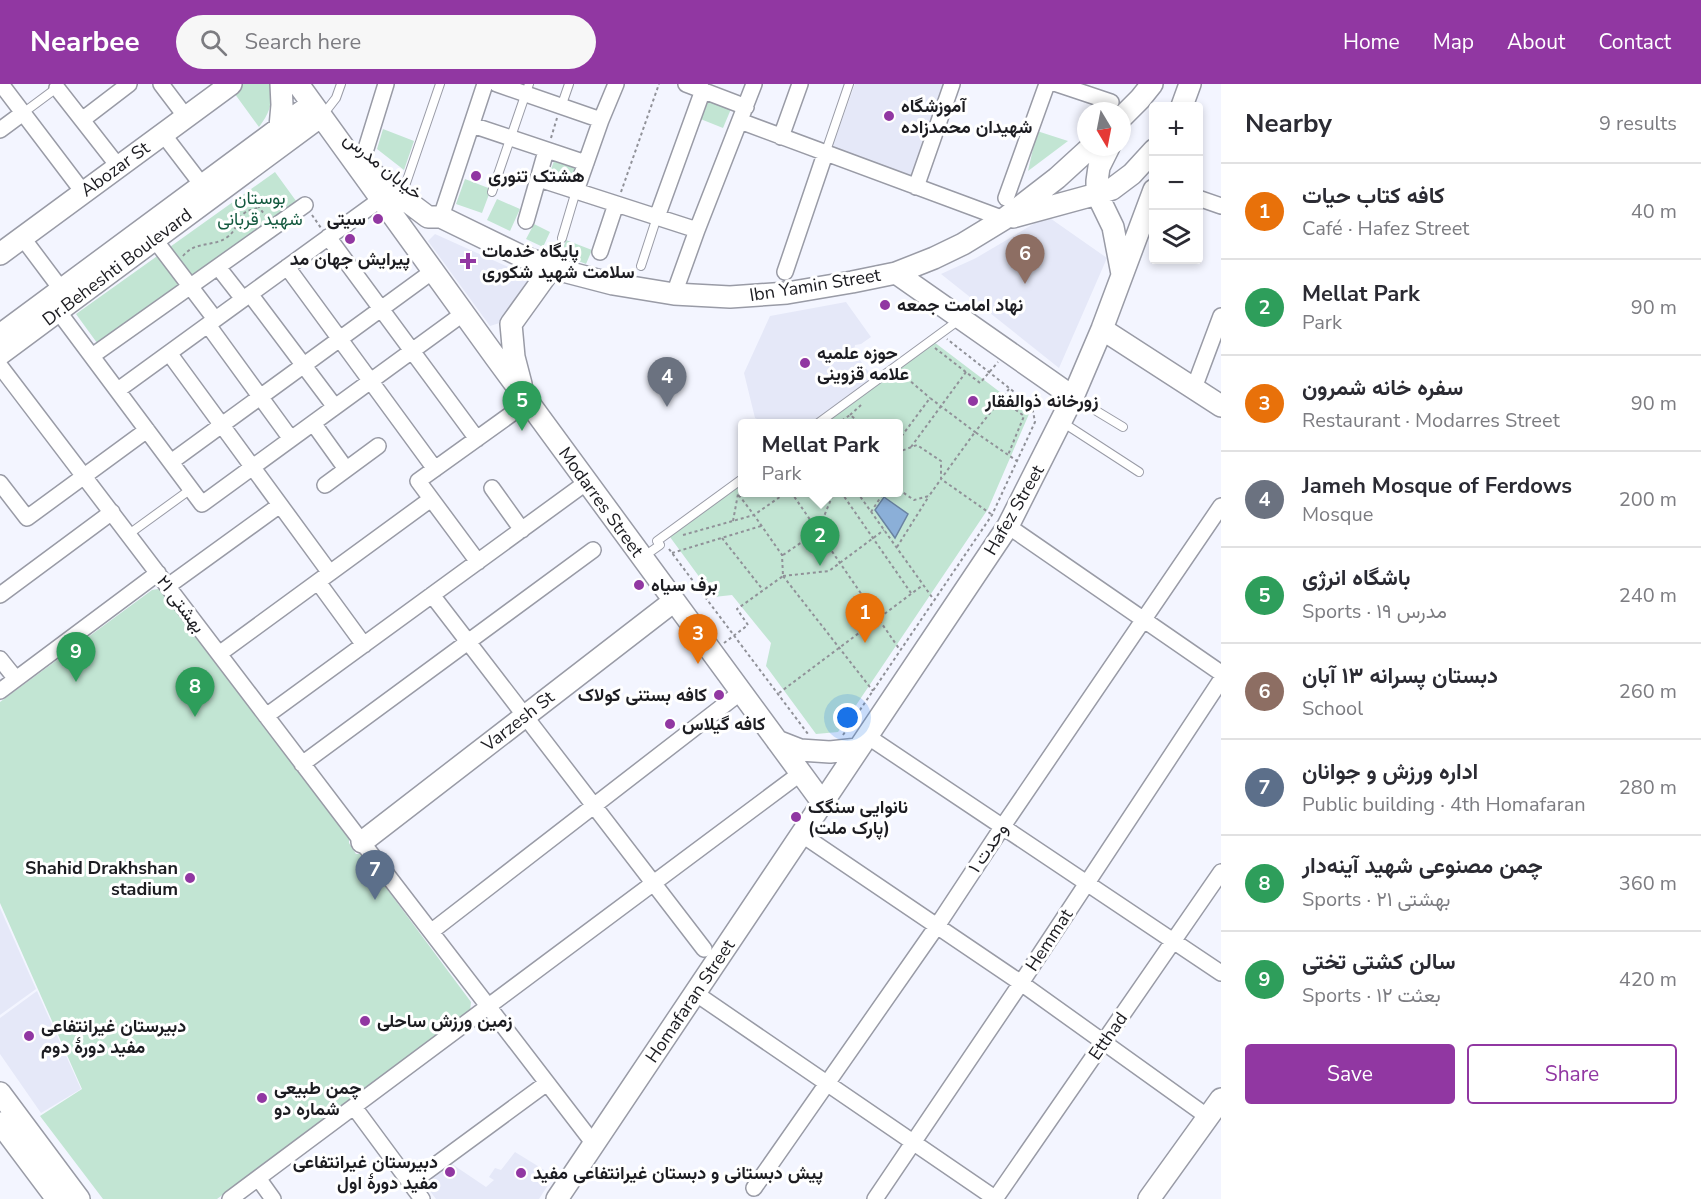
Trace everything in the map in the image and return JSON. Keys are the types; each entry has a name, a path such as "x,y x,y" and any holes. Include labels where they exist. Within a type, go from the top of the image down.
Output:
{"main road":[{"name":"Abozar St","path":"0,254 231,84"},
{"path":"280,84 282,105 280,127"},
{"name":"Modarres Street","path":"298,84 822,802"},
{"path":"1183,102 1190,84"},
{"path":"1129,102 1146,92"},
{"path":"1131,114 1146,92"},
{"name":"Dr.Beheshti Boulevard","path":"0,354 238,178 266,147 280,127 316,110"},
{"name":"Dr.Beheshti Boulevard","path":"0,335 202,185 266,147 316,110"},
{"name":"خیابان مدرس","path":"316,110 405,186 435,207 441,218"},
{"name":"Ibn Yamin Street","path":"342,145 396,193 428,217 441,218 521,256 613,284 674,294 730,297 787,293 852,282 896,273 934,258 963,244 1004,219 1081,156"},
{"path":"1105,156 1097,181 1097,194 1113,227 1122,274"},
{"path":"1004,219 1112,189 1142,165 1149,156"},
{"name":"Hafez Street","path":"822,802 856,740 1000,520 1061,422 1102,329 1149,203"},
{"path":"1113,227 1121,230 1140,227"},
{"path":"934,258 931,280 936,301"},
{"path":"528,402 516,370 511,324 552,267"},
{"path":"896,273 1073,397"},
{"path":"469,320 486,330 511,324"},
{"path":"1102,329 1221,406"},
{"name":"Varzesh St","path":"362,842 674,601"},
{"path":"777,741 800,750 830,752 856,740"},
{"name":"Homafaran Street","path":"557,1199 822,802"},
{"path":"0,1092 4,1118 57,1199"},
{"path":"1149,1199 1221,1099"},
{"path":"4,1118 79,1199"}],"street":[{"path":"2,84 83,192"},
{"path":"82,120 129,84"},
{"path":"161,84 186,117"},
{"path":"365,152 386,84"},
{"path":"441,218 485,84"},
{"path":"497,84 527,89 561,106 601,120"},
{"path":"576,191 616,84"},
{"path":"686,84 703,90 781,137 1004,219"},
{"path":"674,294 754,84"},
{"path":"781,137 800,84"},
{"path":"916,187 952,84"},
{"path":"1006,198 1047,84"},
{"path":"1057,84 1098,102"},
{"path":"60,85 82,120 118,166"},
{"path":"657,217 703,90"},
{"path":"0,130 23,113"},
{"path":"472,125 586,163"},
{"path":"163,134 202,185"},
{"path":"526,221 546,151"},
{"path":"785,272 825,154"},
{"path":"539,178 697,230"},
{"path":"118,390 381,199"},
{"path":"1203,200 1221,206"},
{"path":"600,252 616,204"},
{"path":"92,356 305,205"},
{"path":"22,237 61,289"},
{"path":"328,237 477,439"},
{"path":"155,240 190,286 260,397 291,439"},
{"path":"218,267 247,297 335,407"},
{"path":"287,267 435,469"},
{"path":"171,462 433,271"},
{"path":"58,311 202,504 412,351 469,320"},
{"path":"1194,388 1221,316"},
{"path":"169,353 280,505 364,645"},
{"name":"بهشتی ۲۱","path":"0,366 594,1144"},
{"path":"478,562 418,482 528,402"},
{"path":"313,423 346,469"},
{"path":"3,492 27,518 147,430"},
{"path":"325,485 378,446"},
{"path":"266,716 587,483"},
{"path":"492,488 522,530"},
{"path":"219,654 431,499"},
{"path":"168,586 280,505"},
{"name":"وحدت ۱","path":"754,1188 937,926 1221,506"},
{"path":"0,595 112,512"},
{"path":"1000,520 1221,673"},
{"path":"302,764 593,550"},
{"path":"0,691 158,573"},
{"path":"432,595 704,949"},
{"path":"0,659 16,679"},
{"name":"Hemmat","path":"875,1199 1221,680"},
{"path":"432,931 741,692"},
{"path":"856,740 1003,826 1221,973"},
{"path":"230,1199 801,773"},
{"path":"801,834 1020,983 1208,1117"},
{"name":"Etthad","path":"996,1199 1221,872"},
{"path":"695,993 996,1199"},
{"path":"411,1183 547,1083"},
{"path":"354,1107 421,1198"},
{"path":"258,1178 273,1199"}],"lane":[{"path":"316,110 336,98 341,84"},
{"path":"405,186 440,84"},
{"path":"561,106 569,84"},
{"path":"825,154 849,84"},
{"path":"23,113 60,85"},
{"path":"492,192 527,89"},
{"path":"562,238 576,191"},
{"path":"641,266 657,217"},
{"path":"823,419 961,318"},
{"path":"1073,397 1123,427"},
{"path":"1061,422 1139,472"},
{"path":"642,558 660,545 657,541 738,481"},
{"path":"129,534 191,489"}],"path":[{"path":"616,204 659,84"},
{"path":"546,151 561,106"},
{"path":"238,178 274,227"},
{"path":"305,205 328,237"},
{"path":"176,267 186,253 200,245 228,237 235,229 242,214 248,210 260,208"},
{"path":"856,740 873,691 934,600 1000,520 1017,461 1035,422 1032,406 940,334"},
{"path":"935,348 980,383 989,372"},
{"path":"911,447 966,372"},
{"path":"900,373 975,432 1017,461"},
{"path":"897,548 941,479 1010,388"},
{"path":"903,434 930,398"},
{"path":"1001,399 1024,416 1008,454"},
{"path":"844,419 867,401"},
{"path":"850,415 856,419"},
{"path":"903,449 917,445 940,461 941,479"},
{"path":"941,479 1000,520"},
{"path":"903,492 914,500 929,496"},
{"path":"733,521 738,494"},
{"path":"740,497 782,555 783,576 873,691"},
{"path":"679,536 754,515 781,497"},
{"path":"793,497 900,650"},
{"path":"782,555 818,531 832,497"},
{"path":"845,497 911,593"},
{"path":"860,497 934,600"},
{"path":"871,512 881,497"},
{"path":"672,553 762,526"},
{"path":"712,652 748,625 737,609 763,590 783,576 829,571 884,530"},
{"path":"722,538 763,590"},
{"path":"667,546 812,739"},
{"path":"778,693 923,585"}],"shaded area":[{"name":"آموزشگاه شهیدان محمدزاده","path":"855,84 946,84 913,176 832,147"},
{"path":"1047,216 1107,258 1059,368 941,274 976,258"},
{"name":"پایگاه خدمات سلامت شهید شکوری","path":"435,234 537,280 509,320 490,326 428,241"},
{"name":"حوزه علمیه علامه قزوینی","path":"846,302 871,337 855,345 854,352 873,378 817,419 755,418 744,373 770,316"},
{"path":"0,908 36,989 0,1015"},
{"name":"دبیرستان غیرانتفاعی مفید دورهٔ دوم","path":"37,991 81,1089 41,1113 0,1054 0,1018"},
{"path":"515,1152 554,1176 539,1199 436,1199 423,1182 449,1162 486,1187 494,1180 489,1177 495,1168 501,1170"}],"green space":[{"path":"241,84 272,84 270,107 259,127 232,90"},
{"path":"706,99 731,109 723,128 698,118"},
{"path":"383,129 414,141 404,170 377,149"},
{"path":"1037,131 1068,141 1028,171"},
{"path":"556,156 581,166 573,186 548,177"},
{"name":"بوستان شهید قربانی","path":"275,172 299,205 100,347 76,314"},
{"path":"465,179 491,189 482,213 456,204"},
{"path":"497,199 520,209 510,231 487,220"},
{"path":"534,224 550,232 543,247 526,239"},
{"path":"566,240 592,250 586,264 561,254"},
{"path":"934,342 1029,414 988,509 838,732 816,734 766,666 771,643 732,595 714,597 670,537 738,487 738,497 903,497 903,419 829,419"},
{"name":"Shahid Drakhshan stadium","path":"164,588 349,838 349,843 356,854 361,854 471,1002 470,1012 217,1199 103,1199 40,1116 82,1089 0,903 0,702 152,590"}],"water":[{"path":"884,497 908,514 895,538 875,510"}],"place":[{"name":"آموزشگاه شهیدان محمدزاده","path":"889,116"},
{"name":"هشتک تنوری","path":"476,176"},
{"name":"سیتی","path":"378,219"},
{"name":"پیرایش جهان مد","path":"350,239"},
{"name":"پایگاه خدمات سلامت شهید شکوری","path":"468,261"},
{"name":"دبستان پسرانه ۱۳ آبان","path":"1025,284"},
{"name":"نهاد امامت جمعه","path":"885,305"},
{"name":"حوزه علمیه علامه قزوینی","path":"805,363"},
{"name":"زورخانه ذوالفقار","path":"973,401"},
{"name":"Jameh Mosque of Ferdows","path":"667,407"},
{"name":"باشگاه انرژی","path":"522,431"},
{"name":"Mellat Park","path":"820,566"},
{"name":"برف سیاه","path":"639,585"},
{"name":"کافه کتاب حیات","path":"865,643"},
{"name":"سفره خانه شمرون","path":"698,664"},
{"name":"سالن کشتی تختی","path":"76,682"},
{"name":"کافه بستنی کولاک","path":"719,695"},
{"name":"چمن مصنوعی شهید آینه‌دار","path":"195,717"},
{"name":"کافه گیلاس","path":"670,724"},
{"name":"نانوایی سنگک (پارک ملت)","path":"796,817"},
{"name":"Shahid Drakhshan stadium","path":"190,878"},
{"name":"اداره ورزش و جوانان","path":"375,900"},
{"name":"زمین ورزش ساحلی","path":"365,1021"},
{"name":"دبیرستان غیرانتفاعی مفید دورهٔ دوم","path":"29,1036"},
{"name":"چمن طبیعی شماره دو","path":"262,1098"},
{"name":"دبیرستان غیرانتفاعی مفید دورهٔ اول","path":"450,1172"},
{"name":"پیش دبستانی و دبستان غیرانتفاعی مفید","path":"521,1173"}]}
